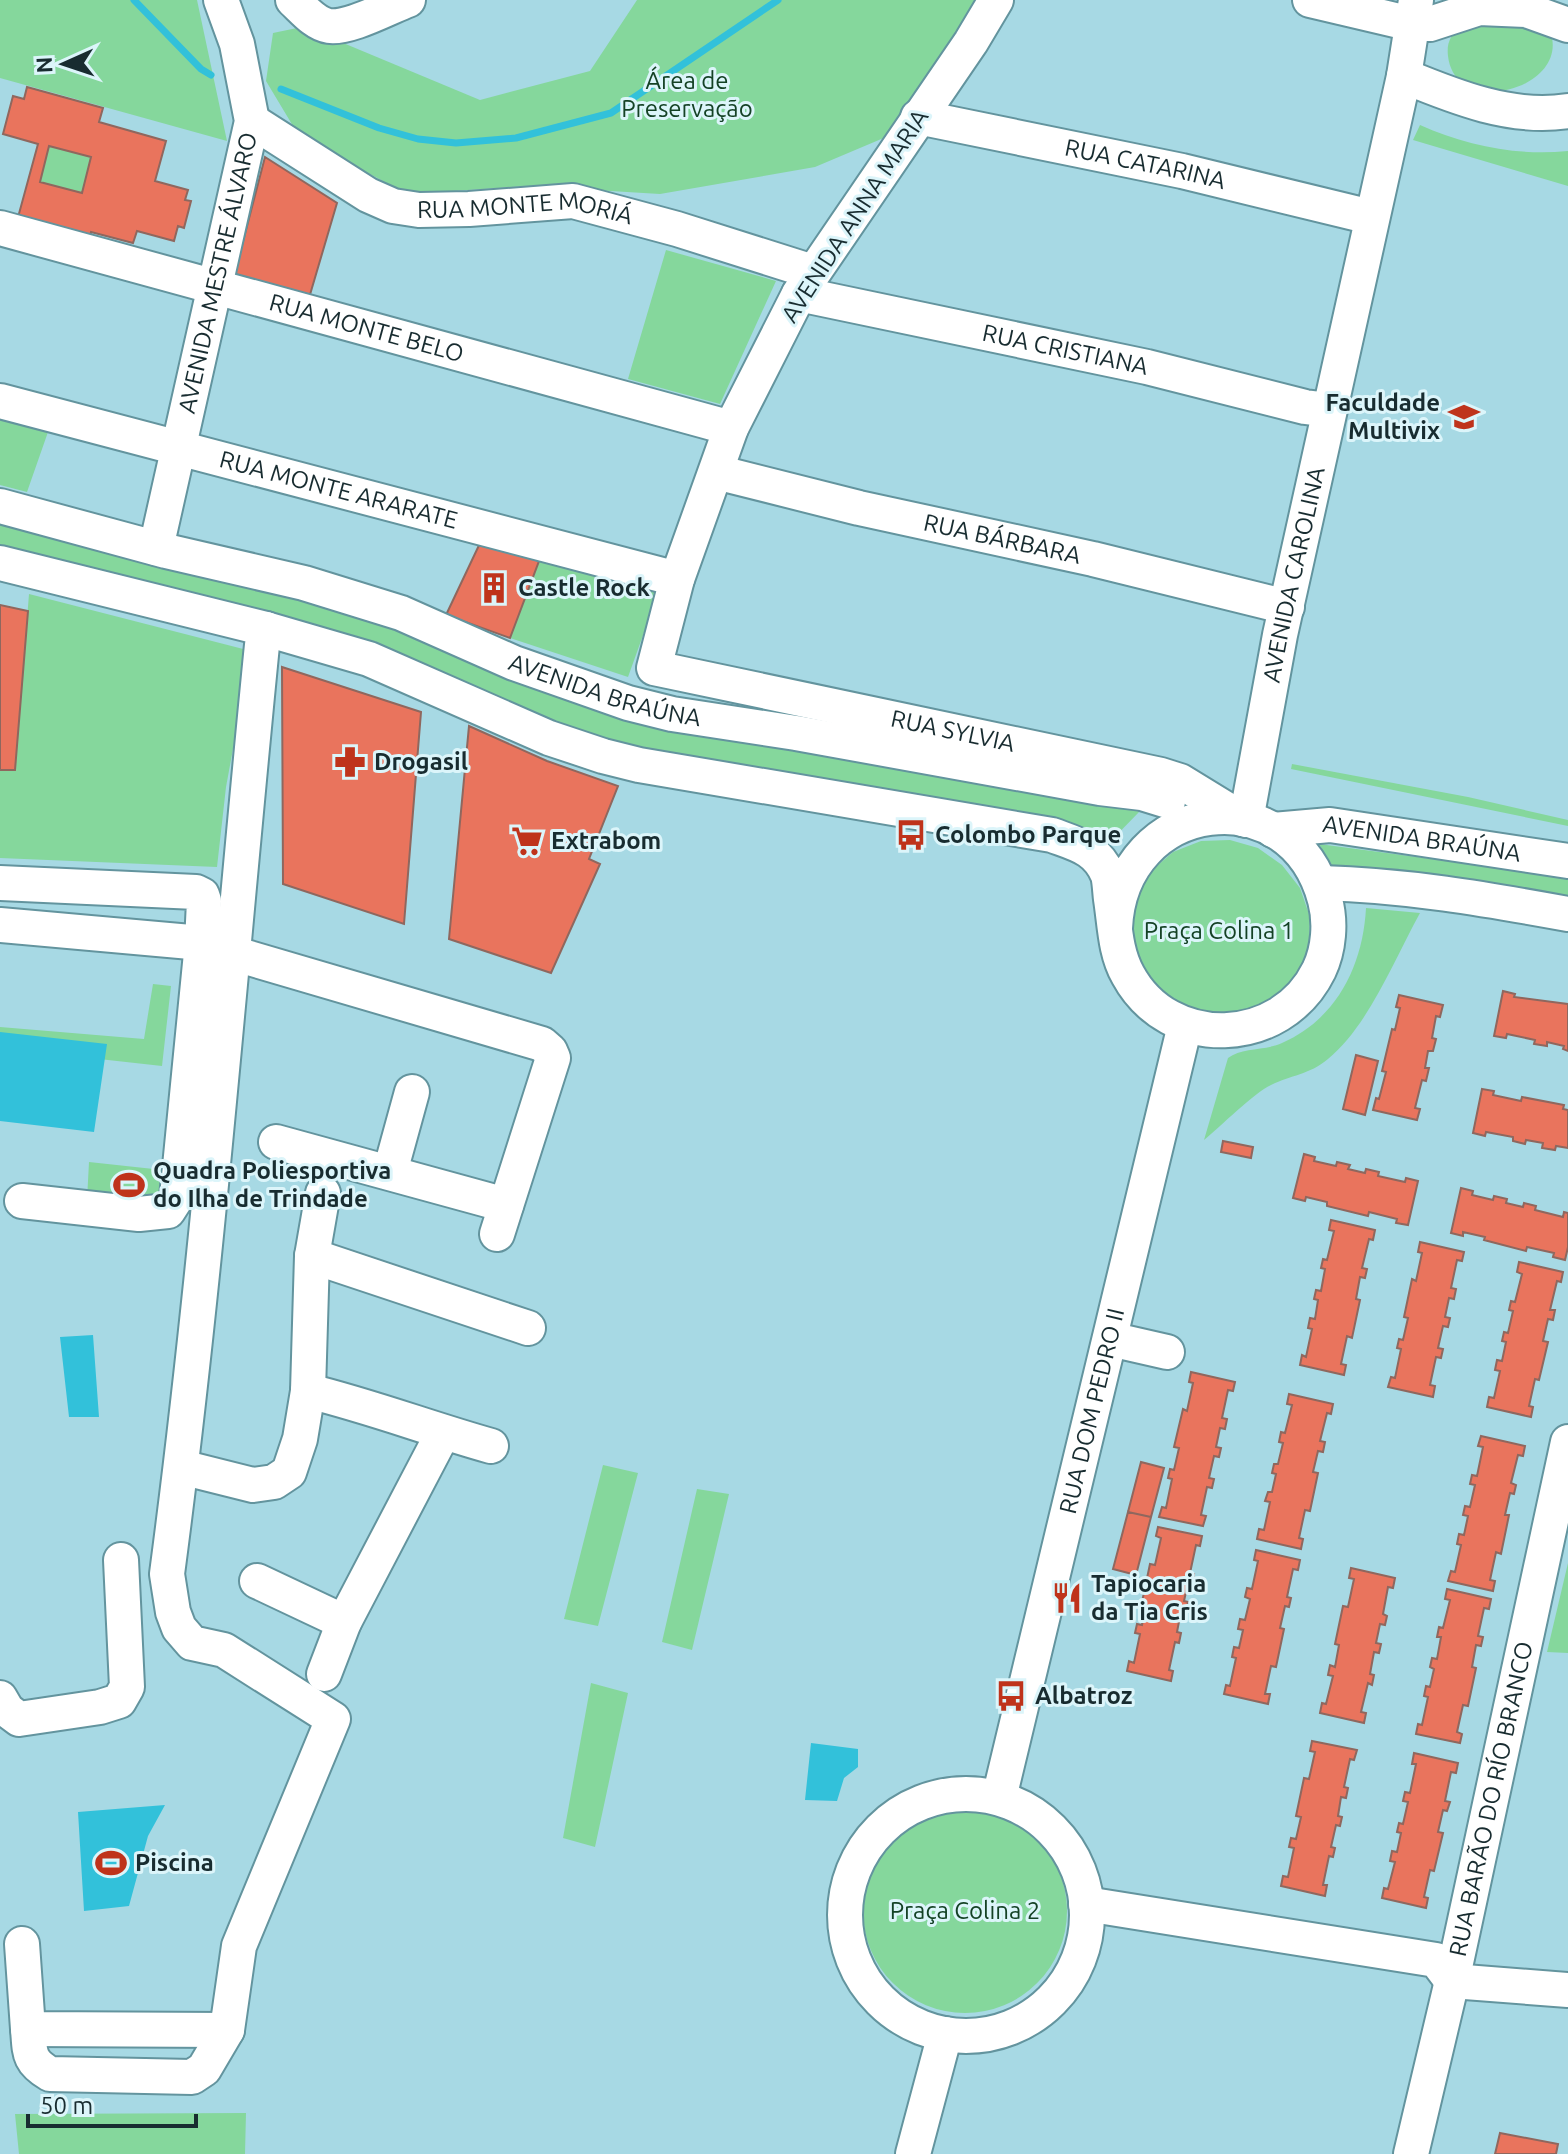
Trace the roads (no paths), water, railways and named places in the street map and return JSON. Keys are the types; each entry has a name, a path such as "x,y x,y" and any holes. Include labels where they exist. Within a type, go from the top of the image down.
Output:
{"street":[{"name":"AVENIDA MESTRE ÁLVARO","path":"156,548 252,121 237,44 221,0"},
{"path":"293,0 328,26 343,25 408,0"},
{"name":"AVENIDA ANNA MARIA","path":"654,668 677,579 731,428 806,283 971,42 996,0"},
{"path":"1310,0 1414,12 1430,24 1479,8 1526,10 1568,25"},
{"name":"AVENIDA CAROLINA","path":"1247,822 1287,607 1404,76 1414,12"},
{"path":"1404,76 1437,90 1511,111 1539,114 1568,111"},
{"name":"RUA CATARINA","path":"918,117 1182,171 1371,217"},
{"name":"RUA MONTE MORIÁ","path":"252,121 368,195 393,206 419,210 469,209 573,201 677,229 806,283"},
{"name":"RUA MONTE BELO","path":"0,228 731,428"},
{"name":"RUA CRISTIANA","path":"806,283 1305,407 1329,410"},
{"name":"RUA MONTE ARARATE","path":"0,401 677,579"},
{"name":"RUA BÁRBARA","path":"716,472 1287,607"},
{"name":"AVENIDA BRAÚNA","path":"0,506 156,548 304,583 401,613 514,663 628,703 672,714 1142,793 1247,822 1330,825 1568,861"},
{"path":"0,563 266,629 369,659 549,738 603,756 1052,835 1088,848 1108,876 1115,928 1121,959 1135,987 1158,1010 1185,1025 1202,1030 1237,1031 1271,1020 1299,999 1319,970 1325,954 1328,909 1321,883 1301,853 1247,822 1194,821 1164,834 1140,855 1124,882 1115,928"},
{"path":"22,1201 139,1214 168,1211 177,1197 266,629"},
{"name":"RUA SYLVIA","path":"654,668 1161,775 1180,781 1247,822"},
{"path":"0,883 196,892 202,895 217,948 203,1264 167,1574 173,1612 179,1628 192,1643 224,1650 333,1719 239,1946 227,2030 204,2069 192,2077 50,2074 39,2067 30,2057 22,1944"},
{"name":"AVENIDA BRAÚNA","path":"1321,883 1370,884 1494,900 1568,914"},
{"path":"0,925 217,948 542,1044 553,1058 502,1220 390,1172 276,1142"},
{"name":"RUA DOM PEDRO II","path":"999,1798 1185,1025"},
{"path":"390,1172 412,1092"},
{"path":"181,1467 253,1485 274,1482 289,1472 300,1439 308,1391 312,1256 323,1193"},
{"path":"312,1256 528,1328"},
{"path":"1110,1339 1167,1352"},
{"path":"308,1391 361,1403 443,1433 491,1446"},
{"path":"324,1674 344,1622 443,1433"},
{"name":"RUA BARÃO DO RÍO BRANCO","path":"1411,2154 1452,1981 1568,1442"},
{"path":"0,1698 7,1710 19,1719 100,1707 119,1701 127,1687 121,1560"},
{"path":"257,1581 344,1622"},
{"path":"962,1793 999,1798 1037,1817 1060,1839 1078,1869 1086,1904 1087,1921 1080,1954 1065,1985 1027,2019 1012,2027 979,2036 945,2034 910,2022 880,2000 858,1970 851,1952 845,1916 850,1878 867,1845 893,1818 908,1808 925,1800 962,1793"},
{"path":"1086,1904 1436,1960 1452,1981 1568,1990"},
{"path":"28,2029 227,2030"},
{"path":"913,2154 945,2034"}],"water":[{"path":"0,1032 107,1044 94,1132 0,1121"},
{"path":"93,1335 99,1417 69,1417 60,1337"},
{"path":"811,1743 858,1749 858,1767 844,1778 837,1801 805,1800"},
{"name":"Piscina","path":"165,1805 148,1836 129,1906 84,1911 78,1812"}],"waterway":[{"path":"134,0 201,69 211,75"},
{"path":"281,89 379,128 418,139 456,143 516,138 611,113 778,0"}],"place":[{"name":"Faculdade Multivix","path":"1464,417"},
{"name":"Castle Rock","path":"494,588"},
{"name":"Drogasil","path":"350,762"},
{"name":"Colombo Parque","path":"911,835"},
{"name":"Extrabom","path":"527,841"},
{"name":"Quadra Poliesportiva do Ilha de Trindade","path":"129,1185"},
{"name":"Tapiocaria da Tia Cris","path":"1067,1598"},
{"name":"Albatroz","path":"1011,1696"},
{"name":"Piscina","path":"111,1863"}],"park label":[{"name":"Área de Preservação","path":"687,95"},
{"name":"Praça Colina 1","path":"1219,931"},
{"name":"Praça Colina 2","path":"965,1911"}]}
